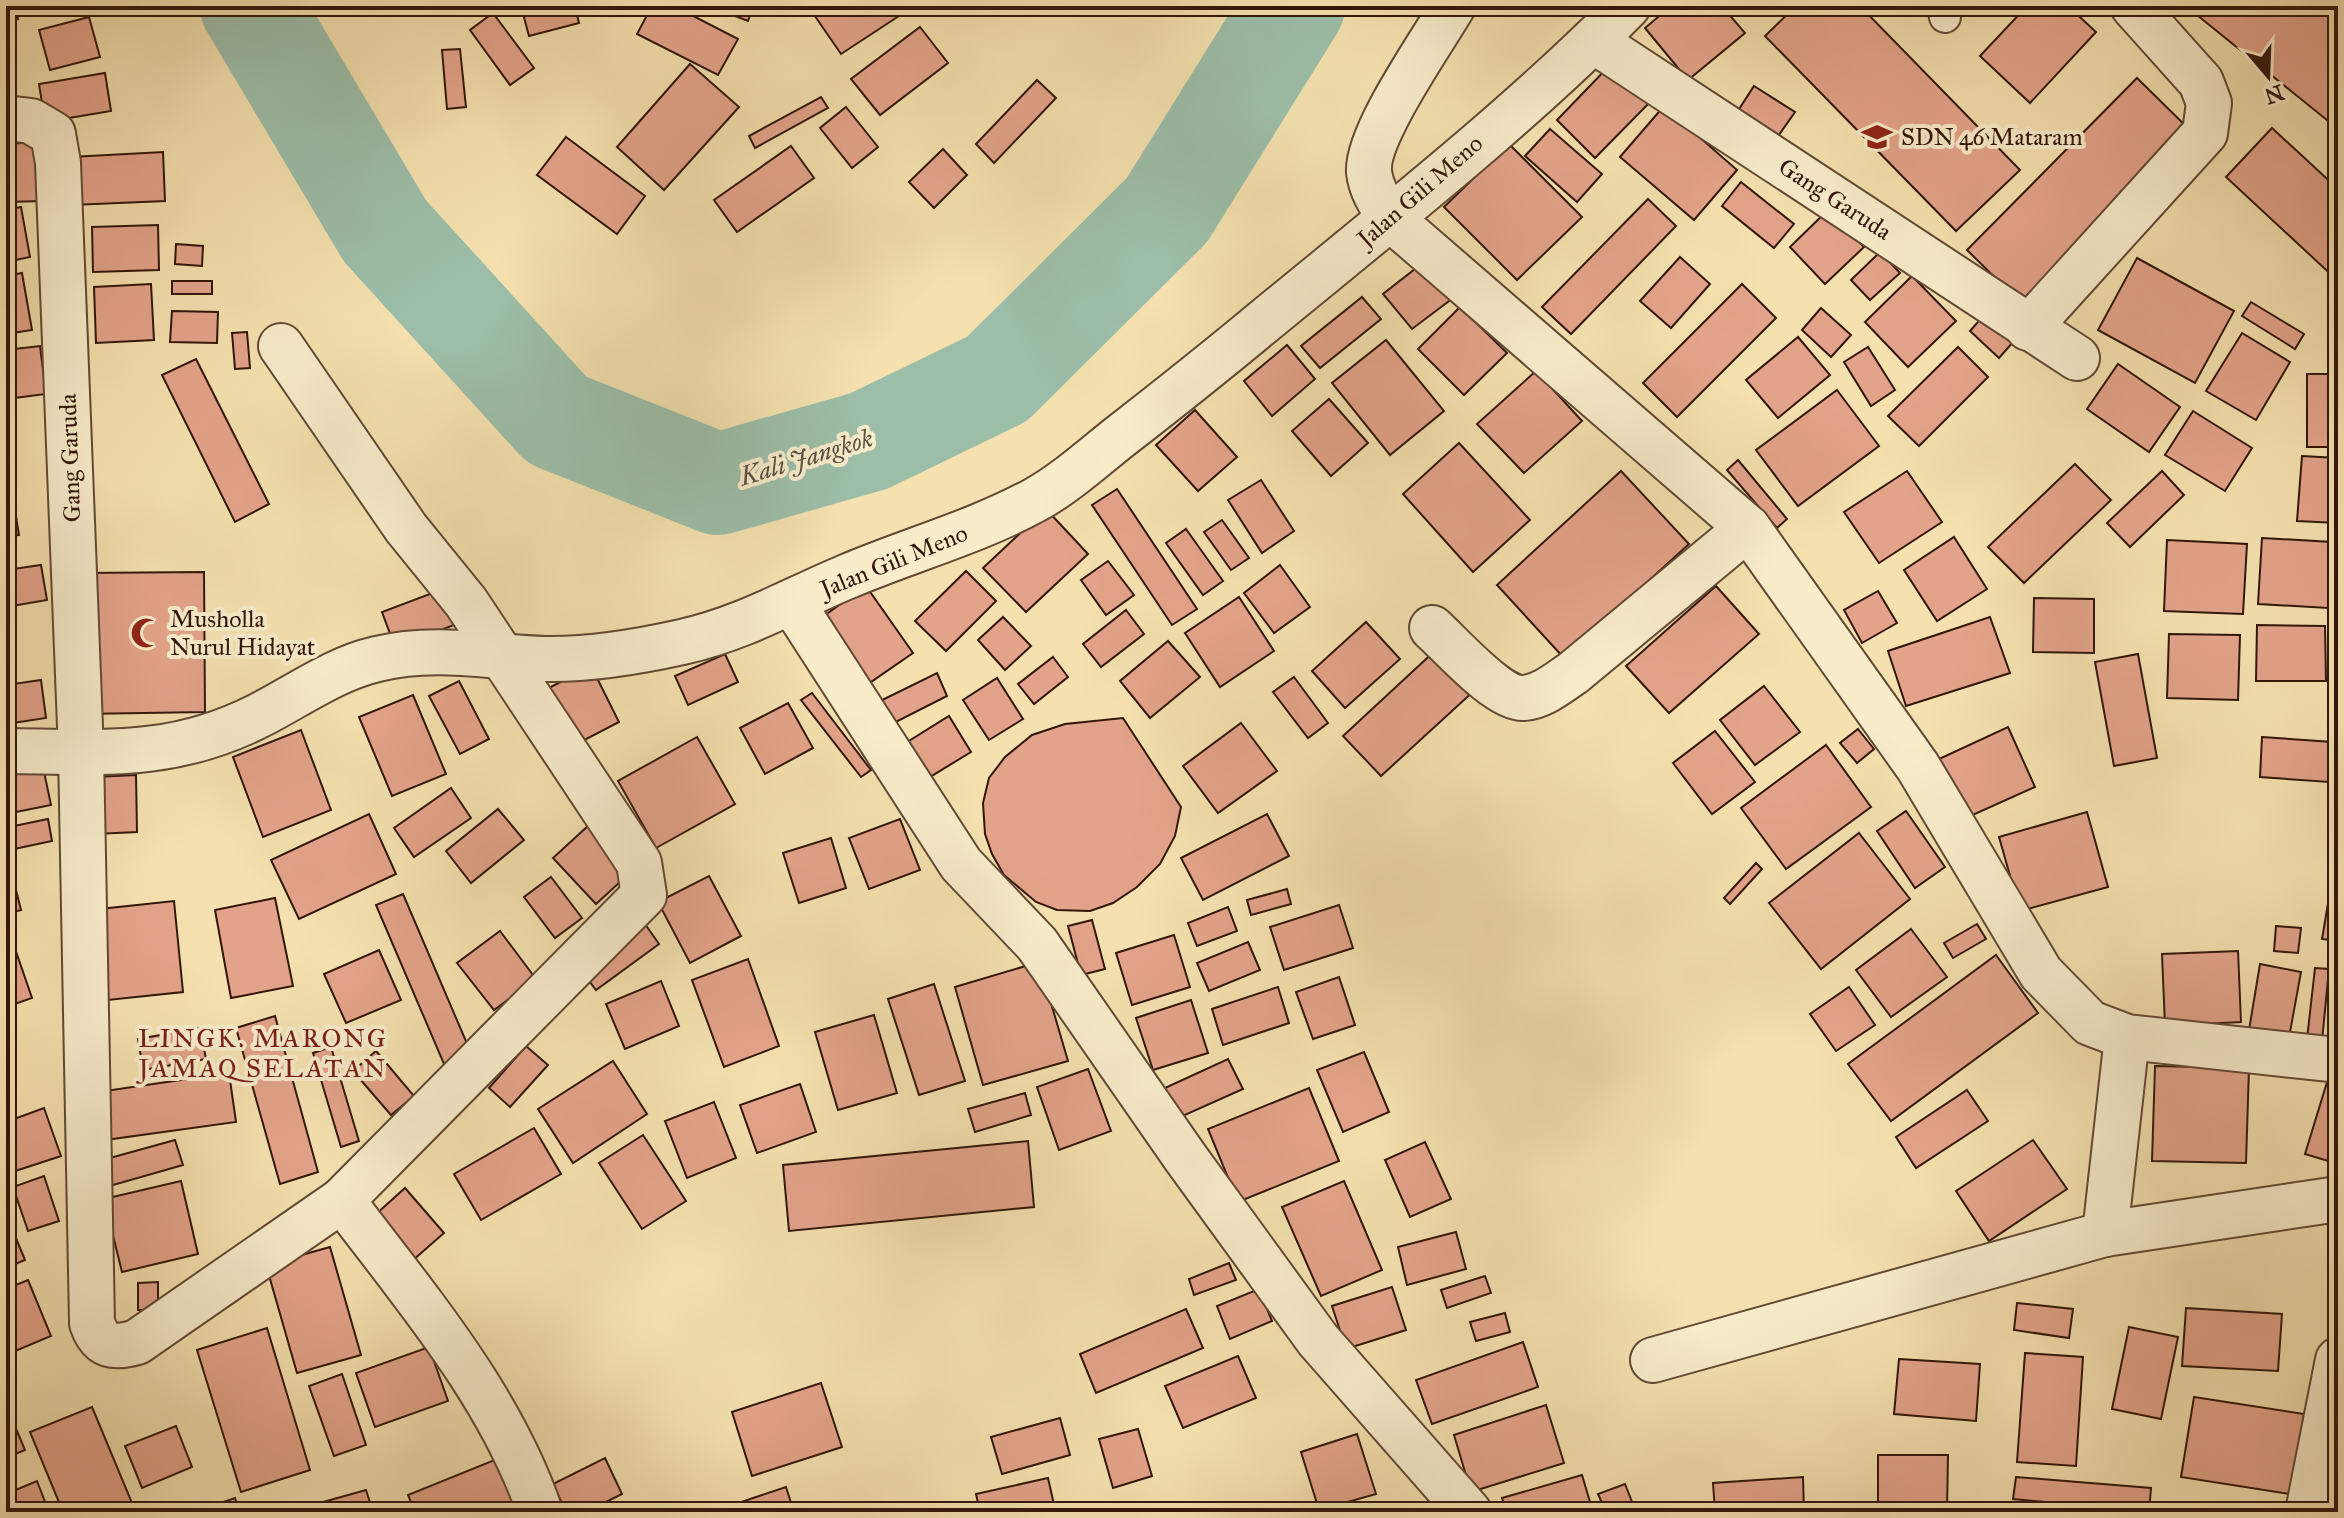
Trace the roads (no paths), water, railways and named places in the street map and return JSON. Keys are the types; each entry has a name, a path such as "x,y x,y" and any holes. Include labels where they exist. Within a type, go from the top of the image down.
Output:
{"street":[{"path":"1453,6 1371,144 1369,172 1375,195 1390,218 1748,528 1918,767 2041,973 2090,1023 2127,1037 2338,1060"},
{"name":"Jalan Gili Meno","path":"6,751 131,754 218,733 260,715 335,674 373,660 413,652 470,651 501,657 587,657 647,649 724,630 793,604 819,588 957,537 1039,498 1195,378 1390,218 1594,41 1628,6"},
{"path":"2028,328 2205,133 2209,103 2201,82 2133,6"},
{"name":"Gang Garuda","path":"1594,41 2077,358"},
{"name":"Gang Garuda","path":"6,118 31,121 53,134 58,163 81,752 91,1307 96,1336 107,1346 121,1347 137,1342 342,1200 644,895 639,863 501,657"},
{"path":"281,346 406,528 466,602 501,657"},
{"path":"1432,628 1504,693 1522,698 1543,693 1573,673 1748,528"},
{"path":"793,604 961,864 1037,944 1185,1157 1318,1340 1469,1512"},
{"path":"2105,1234 2127,1037"},
{"path":"1653,1360 2105,1234 2338,1199"},
{"path":"342,1200 465,1363 530,1481 540,1512"},
{"path":"2308,1512 2338,1360"}],"waterway":[{"name":"Kali Jangkok","path":"251,6 385,231 557,420 718,484 869,441 997,379 1167,210 1294,6"}],"place":[{"name":"SDN 46 Mataram","path":"1877,137"},
{"name":"Musholla Nurul Hidayat","path":"146,633"}],"district":[{"name":"LINGK. MARONG JAMAQ SELATAN","path":"263,1053"}]}
